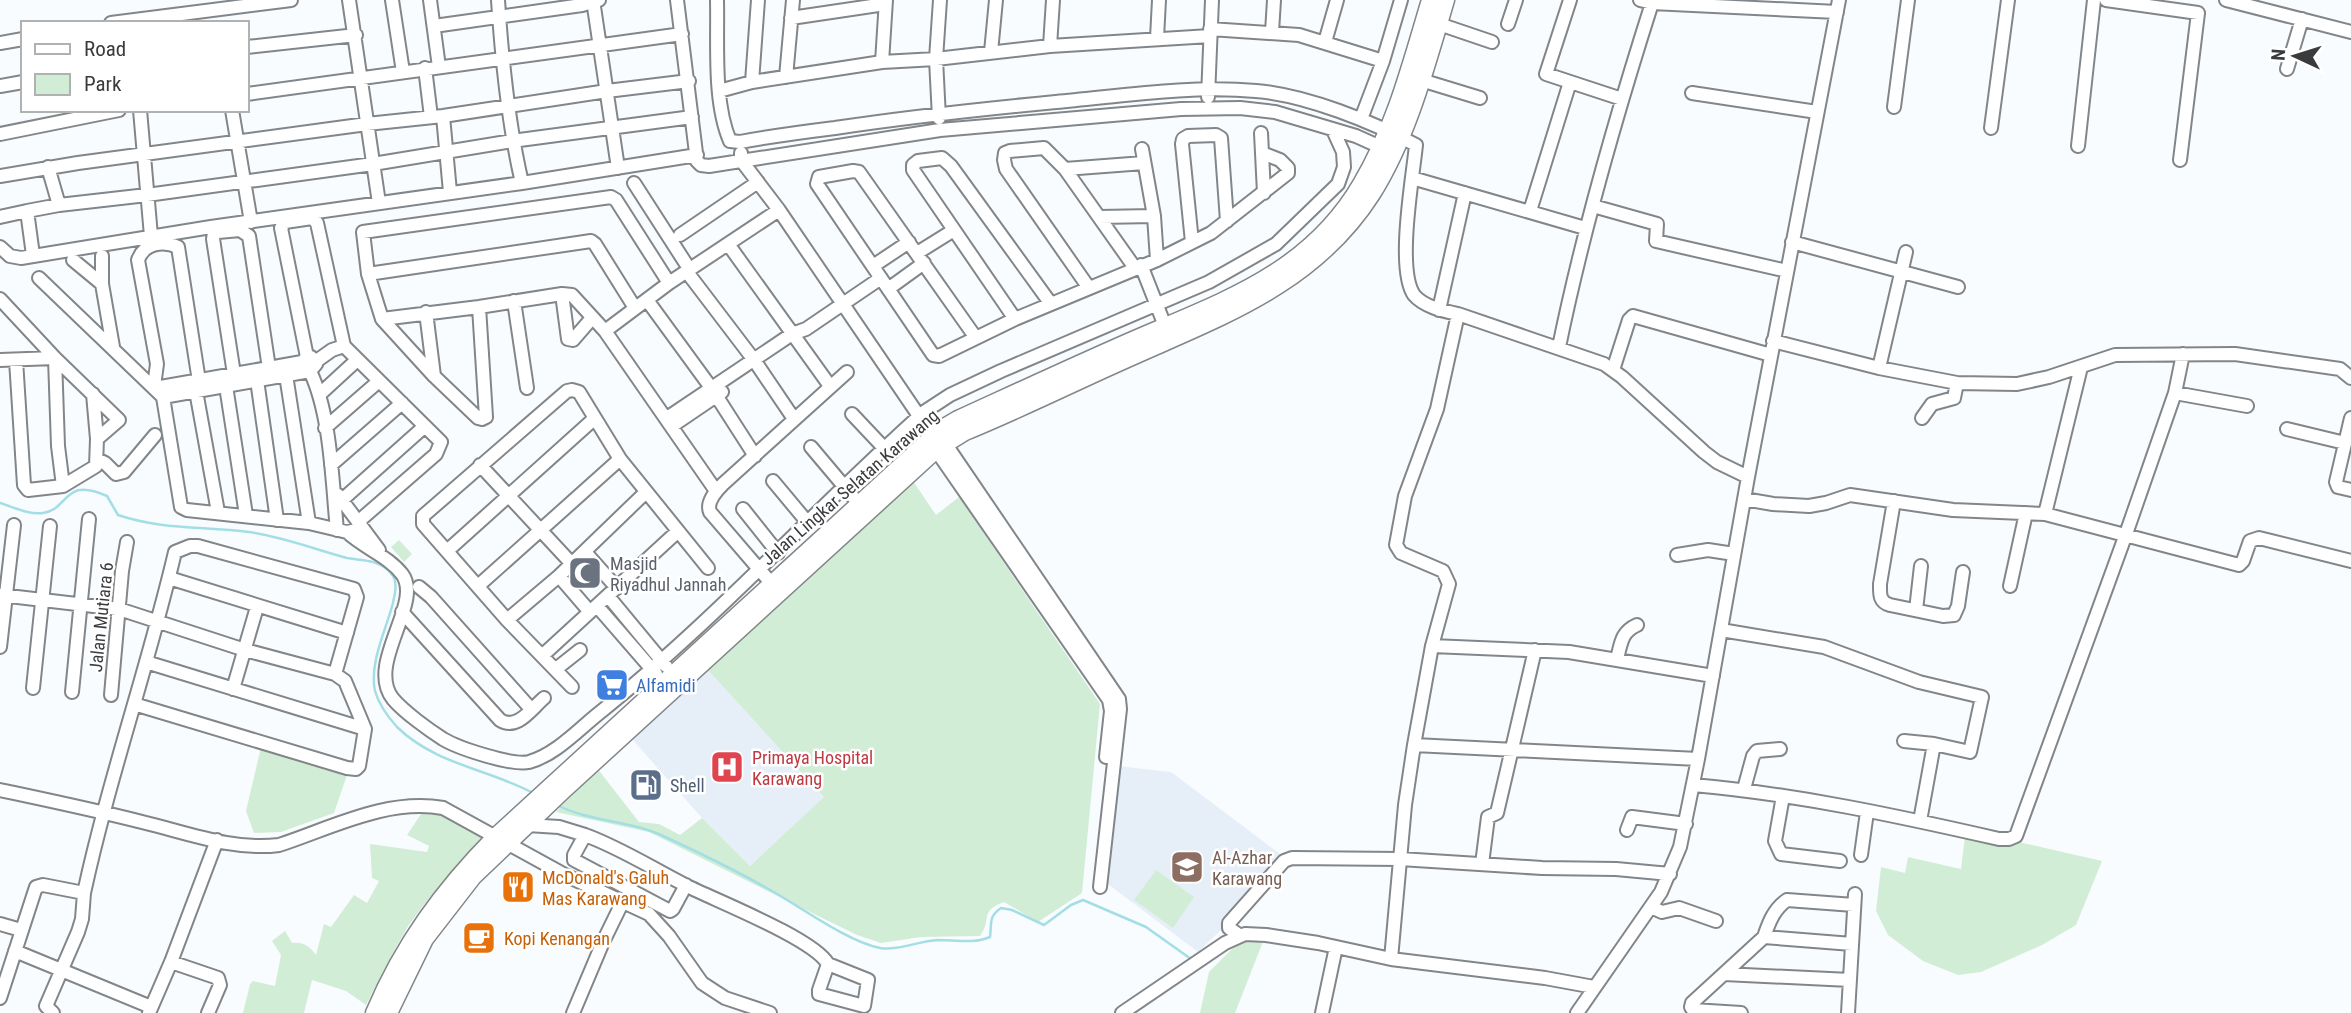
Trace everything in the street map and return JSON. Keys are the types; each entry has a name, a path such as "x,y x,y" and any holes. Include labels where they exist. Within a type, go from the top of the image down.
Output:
{"main road":[{"path":"1396,134 1430,0"},
{"path":"1387,150 1421,80 1446,0"},
{"name":"Jalan Lingkar Selatan Karawang","path":"560,785 573,766 603,739 663,672 771,583 859,504 939,442 965,432 1120,354 1165,326 1244,291 1292,262 1328,229 1387,150"},
{"name":"Jalan Lingkar Selatan Karawang","path":"1120,354 1250,304 1300,272 1338,239 1372,194 1387,150"},
{"name":"Jalan Lingkar Selatan Karawang","path":"374,1013 415,931 464,868 500,839 939,442"},
{"name":"Jalan Lingkar Selatan Karawang","path":"389,1013 425,939 500,839 527,825 532,810"}],"street":[{"path":"140,21 213,16 291,0"},
{"path":"349,0 379,203"},
{"path":"392,0 403,72"},
{"path":"430,0 439,67"},
{"path":"498,0 512,141 522,183"},
{"path":"434,26 582,5 595,0 599,45 618,168"},
{"path":"677,0 697,161 701,165 709,166 940,130 1181,108 1240,108 1275,112 1356,136 1387,150"},
{"path":"717,0 719,90 724,128 730,141 740,142 939,113 1166,91 1208,90 1258,91 1283,96 1362,119 1396,134 1416,145 1406,238 1410,286 1422,302 1604,364 1614,370 1704,452 1717,462 1748,477"},
{"path":"752,82 758,0"},
{"path":"786,77 793,0"},
{"path":"940,0 936,59 940,130"},
{"path":"991,52 996,0"},
{"path":"1050,46 1053,0"},
{"path":"1157,38 1158,0"},
{"path":"1208,108 1212,0"},
{"path":"1272,32 1274,0"},
{"path":"1325,41 1337,0"},
{"path":"1362,119 1401,0"},
{"path":"1508,24 1516,0"},
{"path":"1570,0 1546,74 1622,99"},
{"path":"1894,107 1908,0"},
{"path":"1991,128 2008,0"},
{"path":"2078,146 2094,0"},
{"path":"2106,0 2198,13 2180,160"},
{"path":"2226,0 2351,32"},
{"path":"1559,347 1586,228 1646,1 1838,6 1773,341 1686,824 1670,874 1651,907 1577,1013"},
{"path":"791,18 848,4 886,2 882,62"},
{"path":"2287,69 2302,19"},
{"path":"1439,24 1492,43"},
{"path":"719,90 752,82 882,62 1210,32 1272,32 1325,41 1383,61"},
{"path":"248,94 682,34"},
{"path":"248,47 356,35"},
{"path":"0,43 21,39"},
{"path":"425,68 446,151 450,192"},
{"path":"1421,80 1480,98"},
{"path":"0,176 48,167 689,81"},
{"path":"0,86 21,82"},
{"path":"1530,211 1570,82"},
{"path":"1692,93 1817,112"},
{"path":"0,134 56,116 93,112"},
{"path":"140,112 151,236"},
{"path":"232,112 251,222"},
{"path":"0,217 59,205 245,182 512,141 692,117"},
{"path":"333,486 407,584 384,674 385,687 394,701 444,739 477,753 526,763 540,758 588,721 663,672 760,570 919,415 950,396 1156,303 1209,282 1276,244 1338,184 1342,174 1343,152 1333,130"},
{"path":"1261,133 1264,193"},
{"path":"1192,243 1182,144 1183,139 1188,136 1216,135 1221,138 1227,222"},
{"path":"740,142 741,160 779,210 939,442 1109,700 1111,711 1096,886"},
{"path":"1089,288 1006,169 1005,153 1044,148 1065,169 1138,266 1165,326"},
{"path":"1142,149 1154,216 1157,260"},
{"path":"976,338 859,172 819,177 817,184 933,355 939,356 976,338 1015,319 1157,260 1211,233 1264,193 1289,170 1284,162 1262,153"},
{"path":"0,247 15,258 697,155"},
{"path":"1015,319 913,170 913,164 942,158 951,166 1051,304"},
{"path":"1065,169 1144,163"},
{"path":"48,167 59,205"},
{"path":"1412,178 1586,228"},
{"path":"680,235 758,182"},
{"path":"634,183 688,271 794,419"},
{"path":"1439,310 1465,193"},
{"path":"479,307 486,417 482,419 434,376 382,319 368,274 363,232 604,197 616,200 669,283"},
{"path":"1593,206 1657,224 1656,241 1787,271"},
{"path":"605,331 669,283 779,210"},
{"path":"27,211 33,255"},
{"path":"1100,217 1154,216"},
{"path":"315,219 344,346 441,442 436,454 361,525 342,531 320,394 308,364 282,239 281,228 285,222 315,219"},
{"path":"234,374 213,239 214,233 218,232 240,230 249,236 268,368"},
{"path":"670,422 843,304 884,283 921,258 954,230"},
{"path":"368,274 591,242 595,244 635,308"},
{"path":"873,266 909,242"},
{"path":"1792,242 1958,287"},
{"path":"218,512 178,247 164,243 147,247 138,260 157,365 157,390 181,507 187,509 309,523 342,531 386,559"},
{"path":"728,244 830,386"},
{"path":"1879,368 1906,252"},
{"path":"102,256 102,284 113,347"},
{"path":"73,260 102,284"},
{"path":"39,278 157,390"},
{"path":"382,319 562,294 575,297 605,331 716,491"},
{"path":"562,294 568,339 573,340 592,318"},
{"path":"0,299 55,358 119,420 97,439"},
{"path":"514,300 527,388"},
{"path":"647,300 714,392 755,456"},
{"path":"426,312 434,376"},
{"path":"1391,959 1405,806 1414,745 1432,646 1449,584 1443,571 1401,553 1396,545 1405,496 1437,409 1458,314"},
{"path":"1614,370 1629,320 1633,316 1771,355"},
{"path":"1773,341 1879,368 1957,383 2017,384 2081,368 2101,358 2116,355 2183,354 2235,354 2340,369 2351,378"},
{"path":"157,390 226,386 286,374 344,346"},
{"path":"1693,785 1744,789 1920,821 1999,839 2016,836 2175,393 2183,354"},
{"path":"55,358 5,359 24,485 28,490 63,486 94,468 97,439 93,394"},
{"path":"55,358 58,446 63,486"},
{"path":"320,394 357,360"},
{"path":"197,386 234,374 308,364"},
{"path":"2045,514 2081,368"},
{"path":"771,583 709,512 709,505 716,491 847,372"},
{"path":"286,374 309,523"},
{"path":"257,380 276,520"},
{"path":"325,428 379,381"},
{"path":"1922,418 1932,404 1954,398 1957,383"},
{"path":"226,386 247,516"},
{"path":"572,687 422,524 423,516 480,465 566,391 579,392 620,459 708,568"},
{"path":"2175,393 2247,406"},
{"path":"331,465 402,403"},
{"path":"852,414 885,449"},
{"path":"447,551 595,418"},
{"path":"2351,418 2346,450 2336,484 2351,490"},
{"path":"342,500 425,426"},
{"path":"2287,429 2346,450"},
{"path":"97,459 116,474 124,472 155,435"},
{"path":"811,447 859,504"},
{"path":"478,586 620,459"},
{"path":"480,465 572,564"},
{"path":"772,481 808,523"},
{"path":"508,620 585,552 646,492"},
{"path":"1744,499 1795,506 1826,503 1846,495 1953,510 2045,514 2239,565 2243,562 2250,541 2254,539 2351,561"},
{"path":"1894,501 1880,597 1885,604 1943,616 1954,615 1963,572"},
{"path":"743,509 778,553"},
{"path":"2011,586 2026,513"},
{"path":"72,692 89,519"},
{"path":"0,647 2,595 14,525"},
{"path":"33,688 50,526"},
{"path":"543,655 677,532"},
{"name":"Jalan Mutiara 6","path":"111,695 127,542"},
{"path":"53,1013 46,1006 82,919 84,893 175,552 198,546 354,589 357,597 335,674"},
{"path":"1677,555 1708,550 1734,554"},
{"path":"585,552 663,672"},
{"path":"1916,610 1921,566"},
{"path":"559,576 663,672"},
{"path":"169,578 346,633"},
{"path":"419,587 531,709"},
{"path":"2,595 119,609 245,650 335,674 345,681 365,729 359,766 352,769 134,704"},
{"path":"233,689 257,607"},
{"path":"402,612 507,725 514,724 544,698"},
{"path":"618,629 628,620"},
{"path":"1617,659 1624,635 1637,625"},
{"path":"1721,630 1824,648 1919,682 1982,697 1970,752 1903,741"},
{"path":"1432,646 1535,650 1617,659 1713,676"},
{"path":"556,669 580,650"},
{"path":"1482,864 1488,817 1497,813 1535,650"},
{"path":"146,662 365,729"},
{"path":"588,721 603,739"},
{"path":"562,743 573,766"},
{"path":"1920,821 1934,744"},
{"path":"1414,745 1698,759"},
{"path":"1744,789 1753,756 1757,751 1780,750"},
{"path":"0,790 256,847 279,845 376,812 428,805 443,808 565,875 649,914 669,936 702,984 725,998 769,1013"},
{"path":"1783,796 1775,841 1781,854 1840,862"},
{"path":"1861,855 1867,812"},
{"path":"1627,830 1632,817 1686,824"},
{"path":"527,825 559,827 607,843 685,885 807,944 828,964"},
{"path":"585,835 574,860 670,911 685,885"},
{"path":"15,951 152,1011 217,840"},
{"path":"1238,935 1228,925 1284,861 1302,856 1616,869 1670,874"},
{"path":"0,998 20,930 38,885 84,893"},
{"path":"1741,1013 1693,1010 1691,1007 1692,1003 1764,937 1779,905 1787,900 1854,900 1848,1013"},
{"path":"573,1013 623,901"},
{"path":"1651,907 1662,912 1679,908 1716,921"},
{"path":"0,924 20,930"},
{"path":"1122,1013 1238,935 1266,935 1391,959 1545,978 1594,987"},
{"path":"1764,937 1852,944"},
{"path":"1322,1013 1336,947"},
{"path":"171,961 218,978 220,985 208,1013"},
{"path":"1724,974 1850,980"}],"shaded area":[{"name":"Primaya Hospital Karawang","path":"707,669 825,797 750,866 702,818 631,738"},
{"name":"Al-Azhar Karawang","path":"1118,766 1171,772 1280,854 1224,927 1198,952 1104,881"}],"green space":[{"path":"913,481 936,515 959,497 1100,704 1082,893 1038,922 1004,902 988,912 980,936 921,937 881,943 857,935 649,832 556,812 597,768 639,822 659,824 680,835 702,818 750,866 824,797 707,669"},
{"path":"399,540 412,554 404,562 391,547"},
{"path":"262,743 349,769 334,813 281,832 254,833 246,811"},
{"path":"432,811 444,813 483,835 407,928 366,1005 346,991 312,980 304,1013 243,1013 253,981 275,986 281,955 272,941 285,931 292,943 306,945 316,955 324,924 331,927 354,895 367,903 379,881 372,878 370,844 427,852 429,846 407,835 421,814"},
{"path":"1965,837 2014,841 2102,861 2076,925 2042,945 1981,972 1958,975 1923,961 1888,935 1876,911 1881,867 1905,873 1908,857 1961,869"},
{"path":"1156,870 1194,897 1173,928 1134,900"},
{"path":"1244,937 1264,939 1235,1013 1200,1013 1209,972"}],"waterway":[{"path":"0,503 27,512 43,513 52,510 75,492 93,491 107,496 118,515 134,520 262,534 382,566 394,576 396,587 374,669 375,691 384,710 397,727 429,750 535,794"},
{"path":"557,805 583,815 637,827 663,836 759,884 853,939 880,948 938,940 984,939 990,937 992,917 1001,908 1012,910 1044,925 1071,905 1083,900 1146,927 1191,959"}],"place":[{"name":"Masjid Riyadhul Jannah","path":"585,573"},
{"name":"Alfamidi","path":"612,685"},
{"name":"Primaya Hospital Karawang","path":"727,767"},
{"name":"Shell","path":"646,785"},
{"name":"Al-Azhar Karawang","path":"1187,867"},
{"name":"McDonald's Galuh Mas Karawang","path":"518,887"},
{"name":"Kopi Kenangan","path":"479,938"}]}
